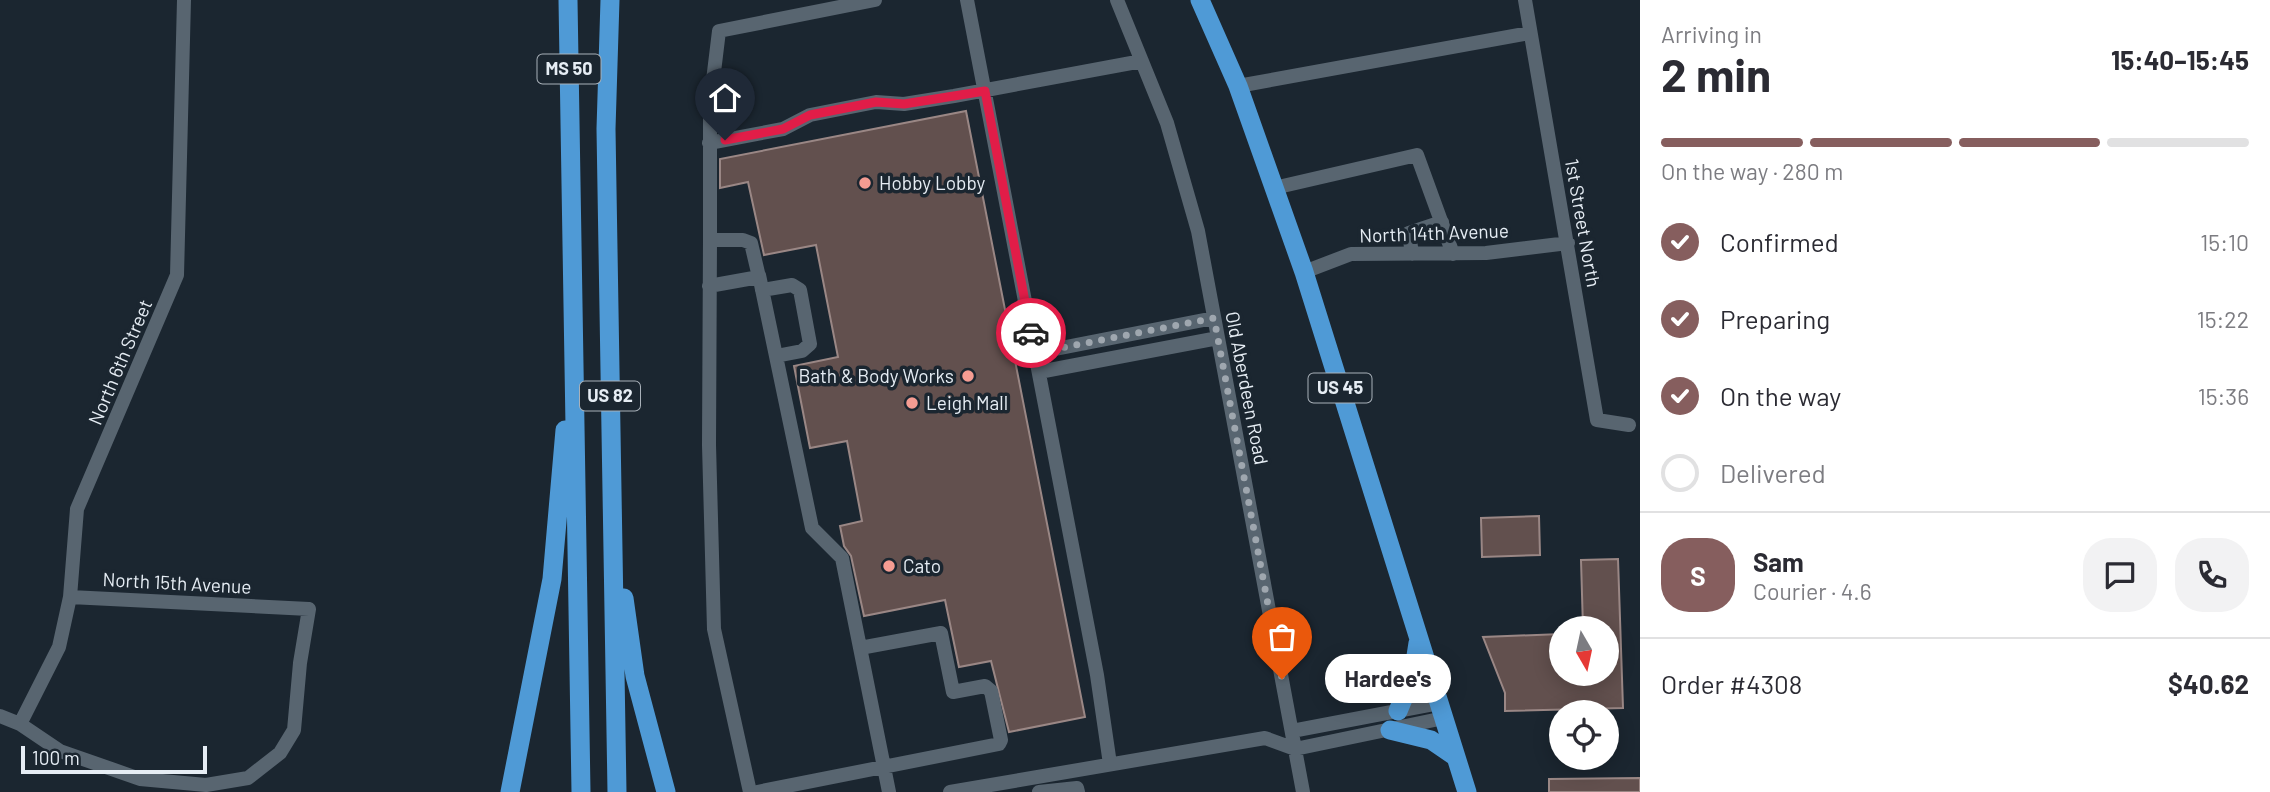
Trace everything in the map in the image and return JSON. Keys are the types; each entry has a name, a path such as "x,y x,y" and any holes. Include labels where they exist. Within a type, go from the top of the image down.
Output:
{"highway":[{"name":"MS 50","path":"568,0 570,138"},
{"name":"US 82","path":"576,0 570,138 581,792"},
{"name":"US 82","path":"610,0 606,129 617,792"},
{"name":"US 45","path":"1200,0 1238,86 1304,272 1467,792"},
{"path":"510,792 552,579 573,342"},
{"path":"612,512 635,676 666,792"},
{"path":"1398,711 1413,675 1419,638"},
{"path":"1390,730 1431,740 1456,757"}],"street":[{"name":"North 6th Street","path":"20,724 60,647 70,597 77,509 177,275 184,0"},
{"path":"750,792 714,628 709,445 709,143 710,105 719,31 875,0"},
{"path":"967,0 1096,671 1110,764"},
{"name":"Old Aberdeen Road","path":"1117,0 1167,123 1198,231 1303,792"},
{"name":"1st Street North","path":"1525,0 1597,420 1629,425"},
{"path":"1238,86 1529,33"},
{"path":"709,143 783,129 810,115 876,102 904,104 1142,61"},
{"path":"1274,188 1417,155 1453,254"},
{"path":"1412,254 1409,233 1442,222"},
{"path":"710,240 743,240 751,243 812,528 842,558 889,792"},
{"name":"North 14th Avenue","path":"1304,272 1351,254 1486,254 1568,243"},
{"path":"709,285 760,283 792,285 800,290 810,344 802,351 776,356"},
{"path":"1035,353 1214,318"},
{"path":"1039,372 1218,338"},
{"name":"North 15th Avenue","path":"70,597 309,609 294,730 280,752 248,778 206,785 139,785"},
{"path":"757,792 999,744 1001,740 991,691 985,685 953,692 941,633 860,648"},
{"path":"1292,732 1398,711 1441,710"},
{"path":"950,792 1265,738 1295,748 1390,730 1441,710"},
{"path":"0,716 20,724 60,751 139,785"},
{"path":"1040,792 1066,787 1077,788 1078,792"}],"building":[{"name":"Leigh Mall","path":"966,111 1085,717 1009,732 991,661 959,667 945,600 864,616 851,556 844,546 840,526 862,521 847,441 810,448 794,366 838,357 816,245 764,255 748,182 720,188 720,159"},
{"path":"1539,516 1540,555 1482,557 1481,518"},
{"path":"1618,559 1623,708 1619,708 1619,700 1549,700 1549,710 1505,711 1505,693 1483,637 1549,634 1549,686 1619,686 1619,616 1583,616 1581,560"},
{"path":"1640,778 1640,792 1549,792 1549,779"}],"way so far":[{"path":"1031,333 1035,353 1214,318 1282,679"}],"place":[{"name":"Hobby Lobby","path":"865,183"},
{"name":"Bath & Body Works","path":"968,376"},
{"name":"Leigh Mall","path":"912,403"},
{"name":"Cato","path":"889,566"},
{"name":"Hardee's","path":"1282,679"}],"route":[{"path":"725,140 783,129 810,115 876,102 904,104 985,91 1031,333"}]}
